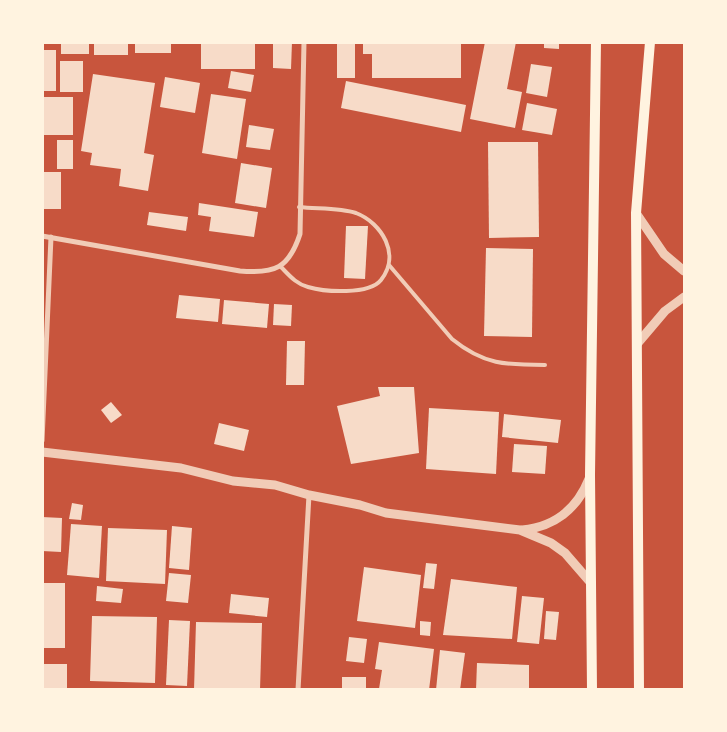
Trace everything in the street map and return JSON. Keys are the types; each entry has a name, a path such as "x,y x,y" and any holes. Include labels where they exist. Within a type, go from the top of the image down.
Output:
{"main road":[{"path":"592,690 590,475 596,42"},
{"path":"639,690 636,213 650,42"}],"street":[{"path":"42,236 240,271 262,272 281,267 294,251 300,234 299,207 304,42"},
{"path":"636,213 664,254 684,271"},
{"path":"42,441 51,237"},
{"path":"637,344 666,311 684,297"},
{"path":"42,452 181,468 233,481 275,485 386,513 520,530 536,528 566,514 576,503 590,475"},
{"path":"298,690 309,495"},
{"path":"520,530 551,543 565,553 591,583"}],"lane":[{"path":"281,267 293,280 307,287 335,291 360,290 380,281 389,265 387,240 375,223 355,213 299,207"},
{"path":"389,265 452,339 464,348 477,356 506,365 545,365"}],"building":[{"path":"61,42 89,42 89,54 61,54"},
{"path":"94,42 128,42 128,55 94,55"},
{"path":"135,42 171,42 171,53 135,53"},
{"path":"201,42 255,42 255,69 201,69"},
{"path":"273,42 292,42 291,69 273,68"},
{"path":"337,42 355,42 355,78 337,78"},
{"path":"363,42 461,42 461,78 372,78 372,54 363,54"},
{"path":"485,42 516,42 507,89 522,92 515,128 470,119"},
{"path":"544,42 559,42 559,49 544,48"},
{"path":"42,50 56,50 56,91 42,91"},
{"path":"60,61 83,61 83,92 60,92"},
{"path":"531,64 552,67 547,97 526,93"},
{"path":"231,71 254,75 251,92 228,88"},
{"path":"93,74 155,83 144,153 154,155 148,191 119,186 121,169 90,165 92,153 81,151"},
{"path":"165,77 200,83 195,113 160,107"},
{"path":"346,81 466,105 461,132 341,108"},
{"path":"211,94 246,99 237,159 202,153"},
{"path":"42,97 73,97 73,135 42,135"},
{"path":"527,103 557,109 552,135 522,130"},
{"path":"249,125 274,129 270,150 246,147"},
{"path":"57,140 73,140 73,169 57,169"},
{"path":"488,142 538,142 539,237 489,238"},
{"path":"241,163 272,168 266,208 235,203"},
{"path":"42,172 61,172 61,209 42,209"},
{"path":"199,203 258,212 254,237 209,231 211,217 198,215"},
{"path":"149,212 188,217 186,231 147,225"},
{"path":"346,226 368,226 365,279 344,278"},
{"path":"486,248 533,249 532,337 484,336"},
{"path":"179,295 220,299 218,322 176,318"},
{"path":"224,300 269,304 267,328 222,324"},
{"path":"274,304 292,305 291,326 273,325"},
{"path":"287,341 305,341 304,385 286,385"},
{"path":"378,387 414,387 419,453 351,464 337,406 380,396"},
{"path":"111,402 122,415 111,423 101,410"},
{"path":"429,408 499,412 496,474 426,469"},
{"path":"504,414 561,420 558,443 502,437"},
{"path":"219,423 249,430 244,451 214,444"},
{"path":"514,444 547,446 545,474 512,472"},
{"path":"72,503 83,505 81,520 69,519"},
{"path":"42,517 62,518 61,552 42,551"},
{"path":"71,524 102,526 99,578 67,575"},
{"path":"172,526 192,528 189,570 169,568"},
{"path":"108,528 167,530 165,584 106,581"},
{"path":"426,563 437,564 434,589 423,588"},
{"path":"364,567 421,575 415,628 357,621"},
{"path":"169,573 191,575 188,603 166,601"},
{"path":"451,579 517,587 512,639 443,635"},
{"path":"42,583 65,583 65,648 42,648"},
{"path":"97,586 123,589 121,603 96,601"},
{"path":"231,594 269,598 267,617 229,613"},
{"path":"522,596 544,598 539,644 517,642"},
{"path":"546,611 559,612 556,640 544,639"},
{"path":"92,616 157,617 155,683 90,681"},
{"path":"169,620 190,621 187,686 166,685"},
{"path":"420,621 431,622 430,636 420,635"},
{"path":"196,622 262,623 260,690 194,690"},
{"path":"349,637 367,639 364,663 346,661"},
{"path":"379,642 434,649 429,690 379,689 382,670 375,669"},
{"path":"440,650 465,653 460,690 436,690"},
{"path":"477,663 529,665 529,690 476,690"},
{"path":"42,664 67,664 67,690 42,690"},
{"path":"342,677 366,677 366,690 342,690"}]}
